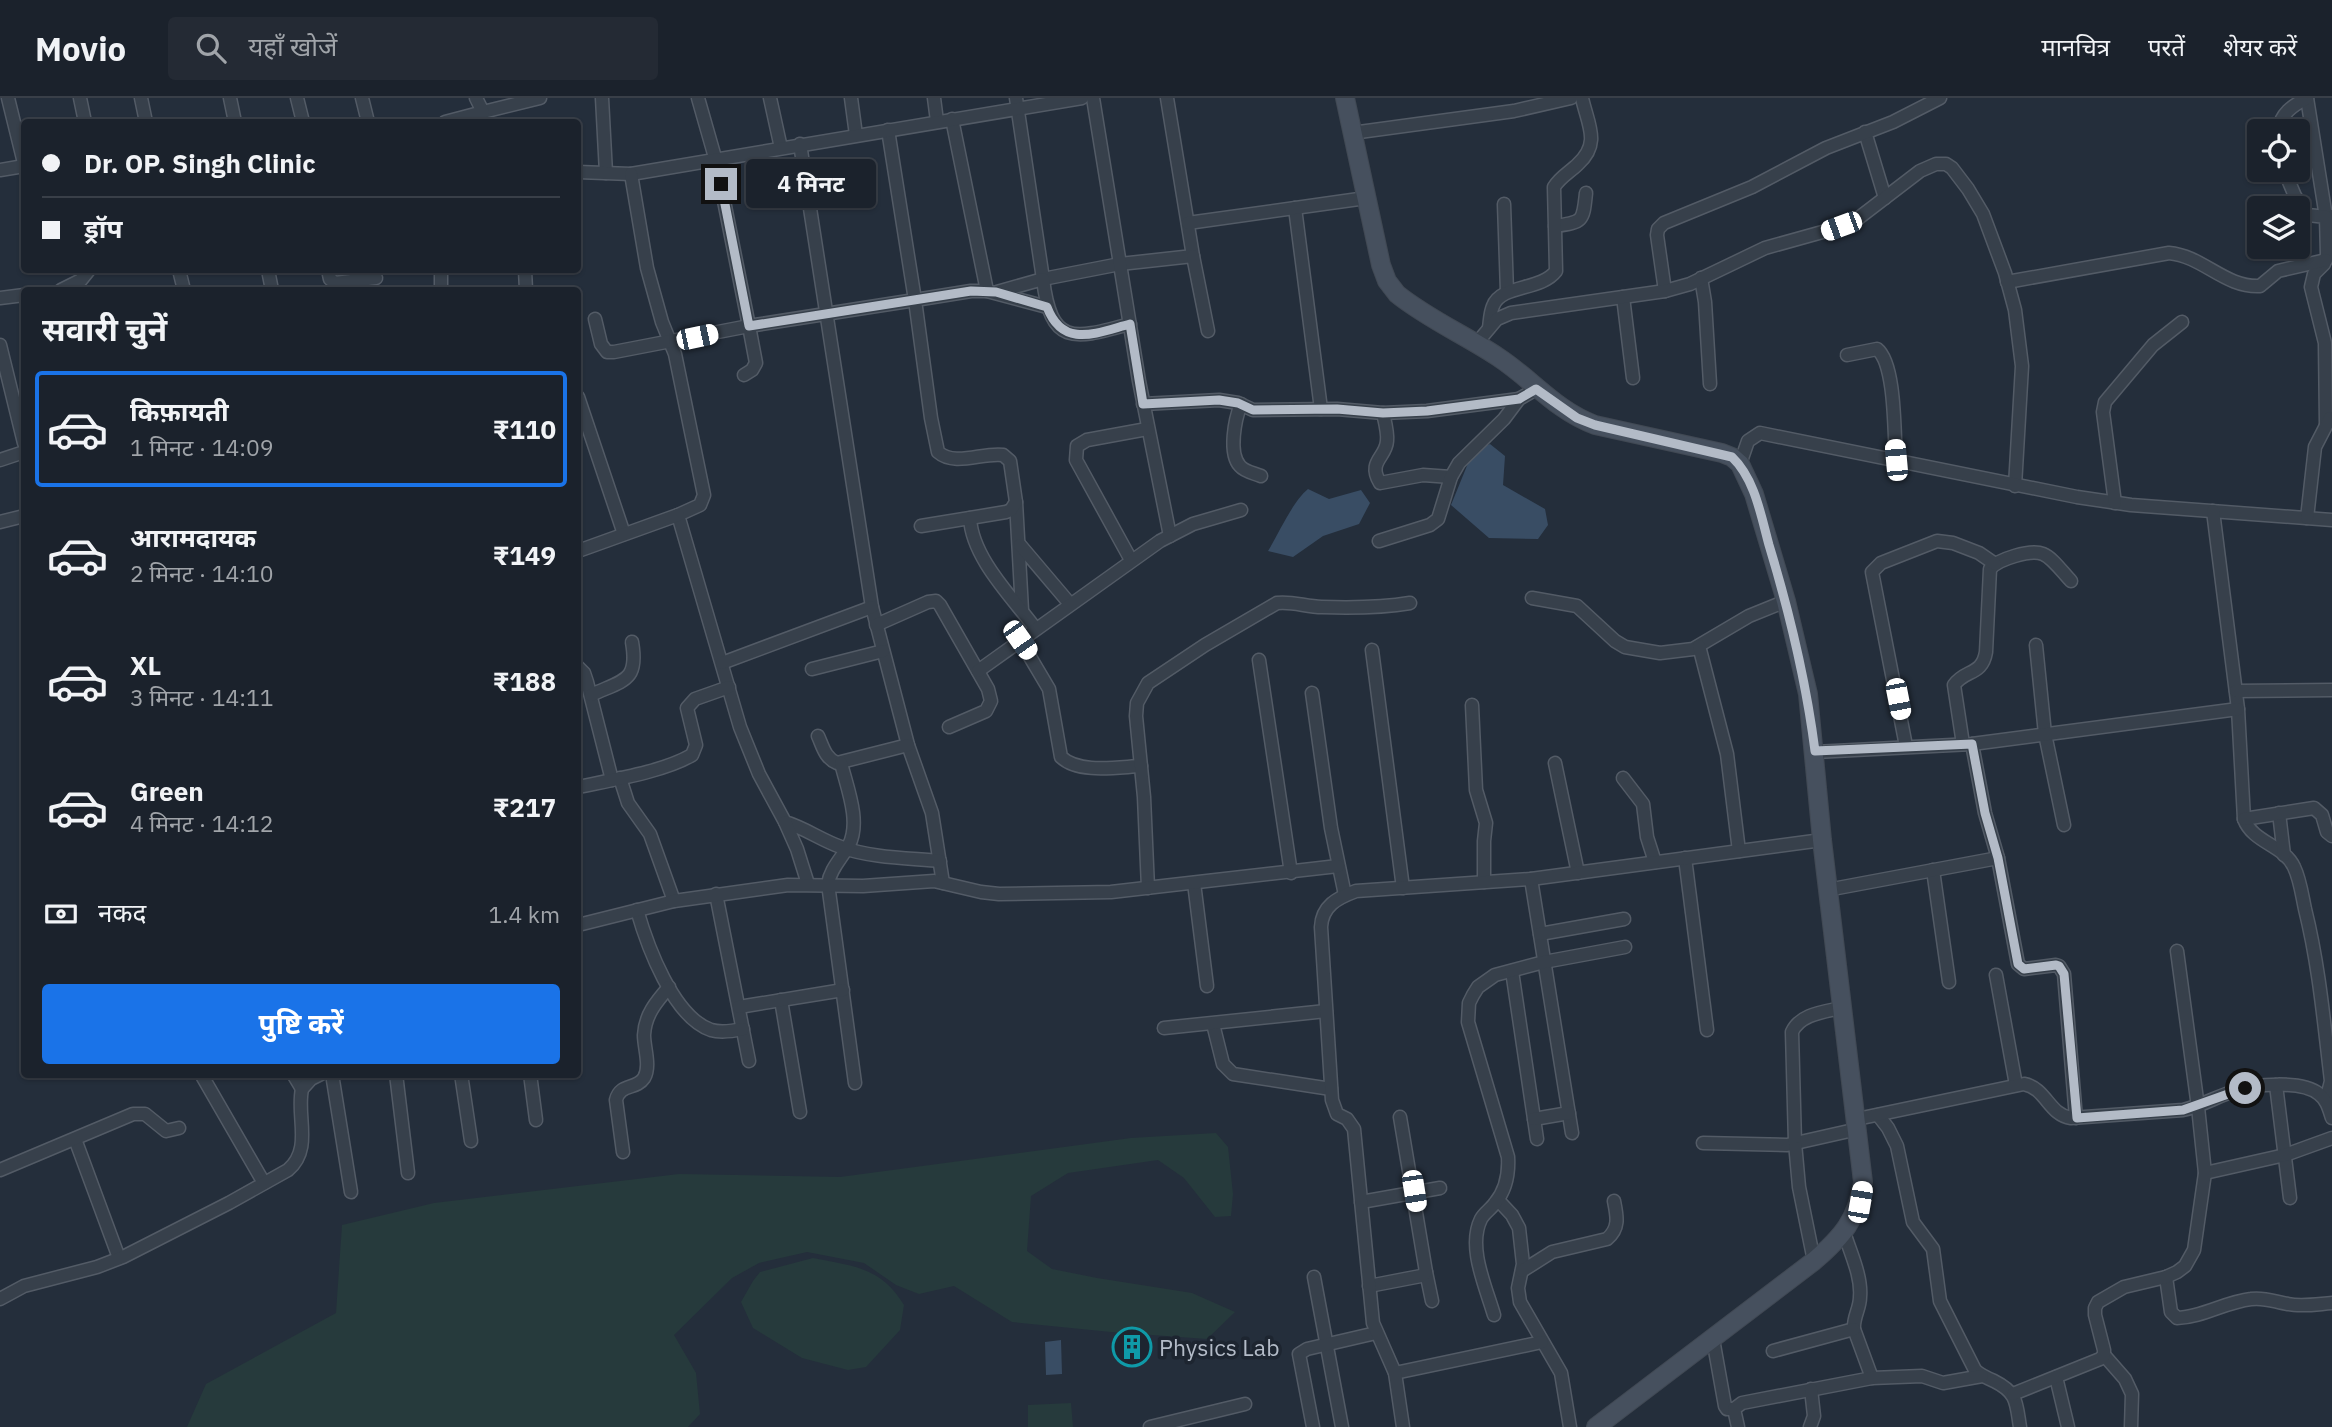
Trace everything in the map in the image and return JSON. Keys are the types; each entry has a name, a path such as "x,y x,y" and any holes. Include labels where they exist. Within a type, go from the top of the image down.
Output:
{"street":[{"path":"8,98 21,152"},
{"path":"80,98 84,119"},
{"path":"141,98 145,119"},
{"path":"230,98 234,119"},
{"path":"297,98 302,119"},
{"path":"362,98 367,119"},
{"path":"476,98 483,111"},
{"path":"455,119 540,98"},
{"path":"602,98 606,173"},
{"path":"698,98 716,161 756,363 752,370 744,375"},
{"path":"770,98 781,148"},
{"path":"851,98 856,135"},
{"path":"934,98 937,121"},
{"path":"581,172 631,174 952,119 1017,103 1082,98"},
{"path":"1093,98 1147,429 1170,536"},
{"path":"1167,98 1208,331"},
{"path":"1345,98 1381,265 1387,281 1397,294 1512,367 1536,389 1577,418 1595,425 1722,453 1740,464 1754,494 1786,601 1808,694 1822,840 1863,1182 1860,1202 1844,1233 1814,1261 1603,1425"},
{"path":"1352,133 1570,98"},
{"path":"1489,329 1493,306 1500,296 1545,281 1556,271 1554,187 1578,164 1591,148 1592,142 1581,98"},
{"path":"1665,291 1657,235 1658,229 1664,223 1752,187 1826,148 1893,122 1940,98"},
{"path":"2282,119 2291,107 2307,98 2329,216 2326,260 2314,274 2311,287 2325,343 2329,419 2315,447 2307,518"},
{"path":"1017,103 1047,307 1057,326 1072,335 1100,332 1130,324"},
{"path":"952,119 992,291"},
{"path":"888,130 938,452 947,458 1003,455 1010,461 1020,545 1022,611"},
{"path":"1865,132 1885,198"},
{"path":"800,144 872,607 908,745 932,813 943,883"},
{"path":"1476,344 1497,319 1511,313 1665,291 1701,278 1765,248 1856,220 1920,171 1946,163 1983,214 2015,310 2022,366 2015,486"},
{"path":"0,170 21,165"},
{"path":"581,550 678,515 700,505 704,495 671,343 662,322 647,268 631,174"},
{"path":"2289,182 2308,215 2329,216"},
{"path":"1555,226 1583,217 1586,193"},
{"path":"1188,223 1366,198"},
{"path":"1504,204 1507,292"},
{"path":"1295,208 1321,409"},
{"path":"2007,282 2169,254 2189,256 2241,284 2260,286 2278,271 2326,260"},
{"path":"595,319 601,344 607,352 671,343 749,326 992,291 1120,264 1194,256"},
{"path":"67,287 81,280 87,273"},
{"path":"329,273 330,279 340,287 376,278"},
{"path":"1701,278 1710,384"},
{"path":"992,291 1047,307"},
{"path":"0,298 21,295"},
{"path":"1623,297 1633,378"},
{"path":"2115,503 2103,412 2105,402 2153,345 2182,322"},
{"path":"0,345 21,431"},
{"path":"1847,355 1877,349 1884,356 1893,412 1896,460"},
{"path":"1379,541 1430,525 1438,519 1451,477 1474,447 1504,419 1519,399 1536,389"},
{"path":"1143,404 1219,400 1241,404 1253,410 1321,409 1383,413 1436,410 1519,399"},
{"path":"1241,404 1234,425 1236,459 1245,470 1261,476"},
{"path":"581,406 624,534"},
{"path":"1383,413 1387,442 1376,463 1376,475 1380,482 1423,475 1451,477"},
{"path":"1130,560 1076,460 1075,451 1077,446 1087,440 1147,429"},
{"path":"1740,464 1748,441 1760,433 2015,486 2115,503 2332,520"},
{"path":"0,460 21,453"},
{"path":"921,526 1006,512 1011,510 1016,502"},
{"path":"978,670 1130,560 1170,536 1208,518 1241,510"},
{"path":"2213,511 2238,709 2244,819 2247,828 2254,835 2284,855 2294,867 2315,947 2331,1081 2326,1101"},
{"path":"678,515 748,749 785,822 808,884"},
{"path":"0,522 21,517"},
{"path":"970,518 975,544 1035,628"},
{"path":"1906,746 1872,572 1881,563 1937,541 1954,543 1979,553 1995,564"},
{"path":"1020,545 1070,604"},
{"path":"2071,581 2043,554 2011,557 1995,564 1988,575 1984,663 1954,685 1998,858 2018,964 2024,969 2056,965 2064,974 2077,1118"},
{"path":"1532,598 1577,606 1615,641 1637,650 1678,652 1699,646 1749,616 1786,601"},
{"path":"876,625 928,602 936,601 940,605 991,696 990,706 986,711 949,727"},
{"path":"1148,888 1136,716 1141,692 1156,677 1232,628 1278,603 1360,609 1410,603"},
{"path":"722,663 872,607"},
{"path":"1020,640 1049,689 1061,757 1066,762 1081,766 1141,766"},
{"path":"591,695 629,676 635,665 632,642"},
{"path":"2036,645 2045,733 2064,825"},
{"path":"1699,646 1727,754 1739,851"},
{"path":"1372,650 1404,888"},
{"path":"812,669 883,651"},
{"path":"1259,660 1291,873"},
{"path":"581,670 616,779 628,803 650,835 674,901"},
{"path":"581,786 616,779 692,755 696,745 687,708 695,699 729,687"},
{"path":"2236,691 2332,690"},
{"path":"1312,693 1338,866 1345,895"},
{"path":"1472,705 1476,790 1486,822 1484,882"},
{"path":"1815,751 1967,744 2238,709"},
{"path":"818,736 830,760 841,763 908,745"},
{"path":"841,763 854,818 854,832 847,849 831,872 828,884 855,1083"},
{"path":"1555,763 1578,873"},
{"path":"1623,778 1643,804 1647,837 1655,862"},
{"path":"2244,819 2314,808 2322,815 2327,832 2332,836"},
{"path":"2279,813 2284,855"},
{"path":"785,822 847,849 940,861"},
{"path":"1403,1427 1395,1373 1376,1333 1354,1129 1352,1123 1337,1114 1333,1107 1321,918 1325,909 1356,891 1531,879 1822,840"},
{"path":"1685,858 1707,1030"},
{"path":"1828,890 1998,858"},
{"path":"581,924 674,901 757,888 808,884 863,886 918,881 999,894 1111,892 1338,866"},
{"path":"1933,870 1949,982"},
{"path":"1531,879 1572,1133"},
{"path":"1194,883 1208,986"},
{"path":"716,894 749,1061"},
{"path":"637,910 652,956 669,987 702,1025 723,1032 743,1029"},
{"path":"1540,934 1623,919"},
{"path":"1493,1315 1479,1260 1477,1240 1480,1220 1498,1200 1508,1177 1508,1157 1468,1022 1469,1003 1478,987 1495,975 1544,962 1625,947"},
{"path":"2131,1427 2132,1394 2125,1379 2104,1355 2095,1315 2098,1302 2124,1287 2166,1277 2185,1266 2194,1250 2205,1173 2176,951"},
{"path":"1512,971 1537,1139"},
{"path":"1996,975 2016,1085"},
{"path":"623,1152 617,1094 645,1077 647,1064 644,1035 649,1013 669,987"},
{"path":"739,1007 843,990"},
{"path":"781,1000 800,1112"},
{"path":"1814,1261 1795,1143 1792,1032 1801,1020 1841,1008"},
{"path":"1164,1028 1326,1011"},
{"path":"1213,1024 1223,1064 1233,1074 1331,1089"},
{"path":"203,1078 264,1184"},
{"path":"0,1299 24,1286 97,1267 119,1258 288,1170 300,1155 302,1089 295,1078"},
{"path":"302,1089 314,1078"},
{"path":"333,1078 351,1192"},
{"path":"396,1078 408,1173"},
{"path":"462,1078 471,1141"},
{"path":"531,1078 536,1120"},
{"path":"1703,1143 1771,1146 1795,1143 1878,1115 2016,1085 2032,1086 2039,1090 2056,1113 2063,1117 2077,1118 2183,1110 2198,1107 2236,1090 2300,1085 2319,1093 2326,1101 2332,1118"},
{"path":"2276,1086 2290,1198"},
{"path":"0,1170 138,1113 150,1116 166,1131 179,1128"},
{"path":"1534,1119 1569,1113"},
{"path":"1878,1115 1897,1146 1913,1222 1934,1253 1936,1288 1940,1301 1973,1366 1982,1376 2004,1386 2013,1395 2020,1427"},
{"path":"1400,1117 1432,1301"},
{"path":"2205,1173 2285,1155 2332,1138"},
{"path":"75,1139 119,1258"},
{"path":"1361,1202 1440,1188"},
{"path":"1498,1200 1512,1215 1519,1228 1522,1271 1518,1288 1520,1302 1561,1373 1570,1427"},
{"path":"1522,1271 1552,1252 1607,1239 1618,1220 1614,1201"},
{"path":"1844,1233 1860,1292 1854,1329 1872,1378"},
{"path":"1369,1286 1421,1276 1426,1272"},
{"path":"2166,1277 2171,1312 2177,1318 2194,1316 2253,1298 2292,1305 2332,1303"},
{"path":"1314,1278 1342,1427"},
{"path":"1773,1351 1854,1329"},
{"path":"1313,1427 1298,1357 1302,1351 1376,1333"},
{"path":"1713,1339 1727,1409 1872,1378 1922,1376 1943,1384 1982,1376"},
{"path":"1395,1373 1542,1342"},
{"path":"2013,1395 2104,1355"},
{"path":"2056,1377 2068,1427"},
{"path":"1810,1427 1814,1416 1811,1389"},
{"path":"1150,1427 1245,1404"},
{"path":"1734,1409 1738,1427"}],"green space":[{"path":"1216,1133 1228,1147 1233,1194 1231,1216 1215,1217 1184,1178 1158,1160 1068,1173 1031,1196 1027,1251 1052,1269 1192,1293 1235,1312 1207,1339 1012,1322 954,1286 919,1294 896,1285 864,1263 807,1252 759,1263 732,1278 674,1335 696,1373 700,1414 688,1427 187,1427 206,1384 336,1313 342,1225 434,1203 679,1174 840,1177 1131,1138"},
{"path":"813,1258 865,1270 886,1283 904,1305 900,1330 866,1367 848,1370 802,1358 753,1328 741,1302 760,1272"},
{"path":"1071,1403 1073,1427 1028,1427 1028,1405"}],"water":[{"path":"1490,444 1505,456 1503,485 1545,509 1548,525 1538,539 1489,538 1451,505 1473,451"},
{"path":"1308,489 1329,499 1361,490 1370,503 1359,524 1323,536 1293,557 1268,551 1292,509"},
{"path":"1061,1340 1062,1374 1046,1375 1045,1342"}],"place":[{"name":"Physics Lab","path":"1132,1347"}],"route":[{"path":"721,184 749,326 987,290 1047,307 1057,326 1072,335 1100,332 1130,324 1143,404 1219,400 1238,403 1253,410 1337,409 1383,413 1427,411 1519,399 1536,389 1577,418 1595,425 1732,457 1746,474 1754,494 1786,601 1808,694 1815,751 1972,744 1985,813 1998,858 2018,964 2024,969 2056,965 2064,974 2077,1118 2183,1110 2198,1107 2245,1088"}]}
